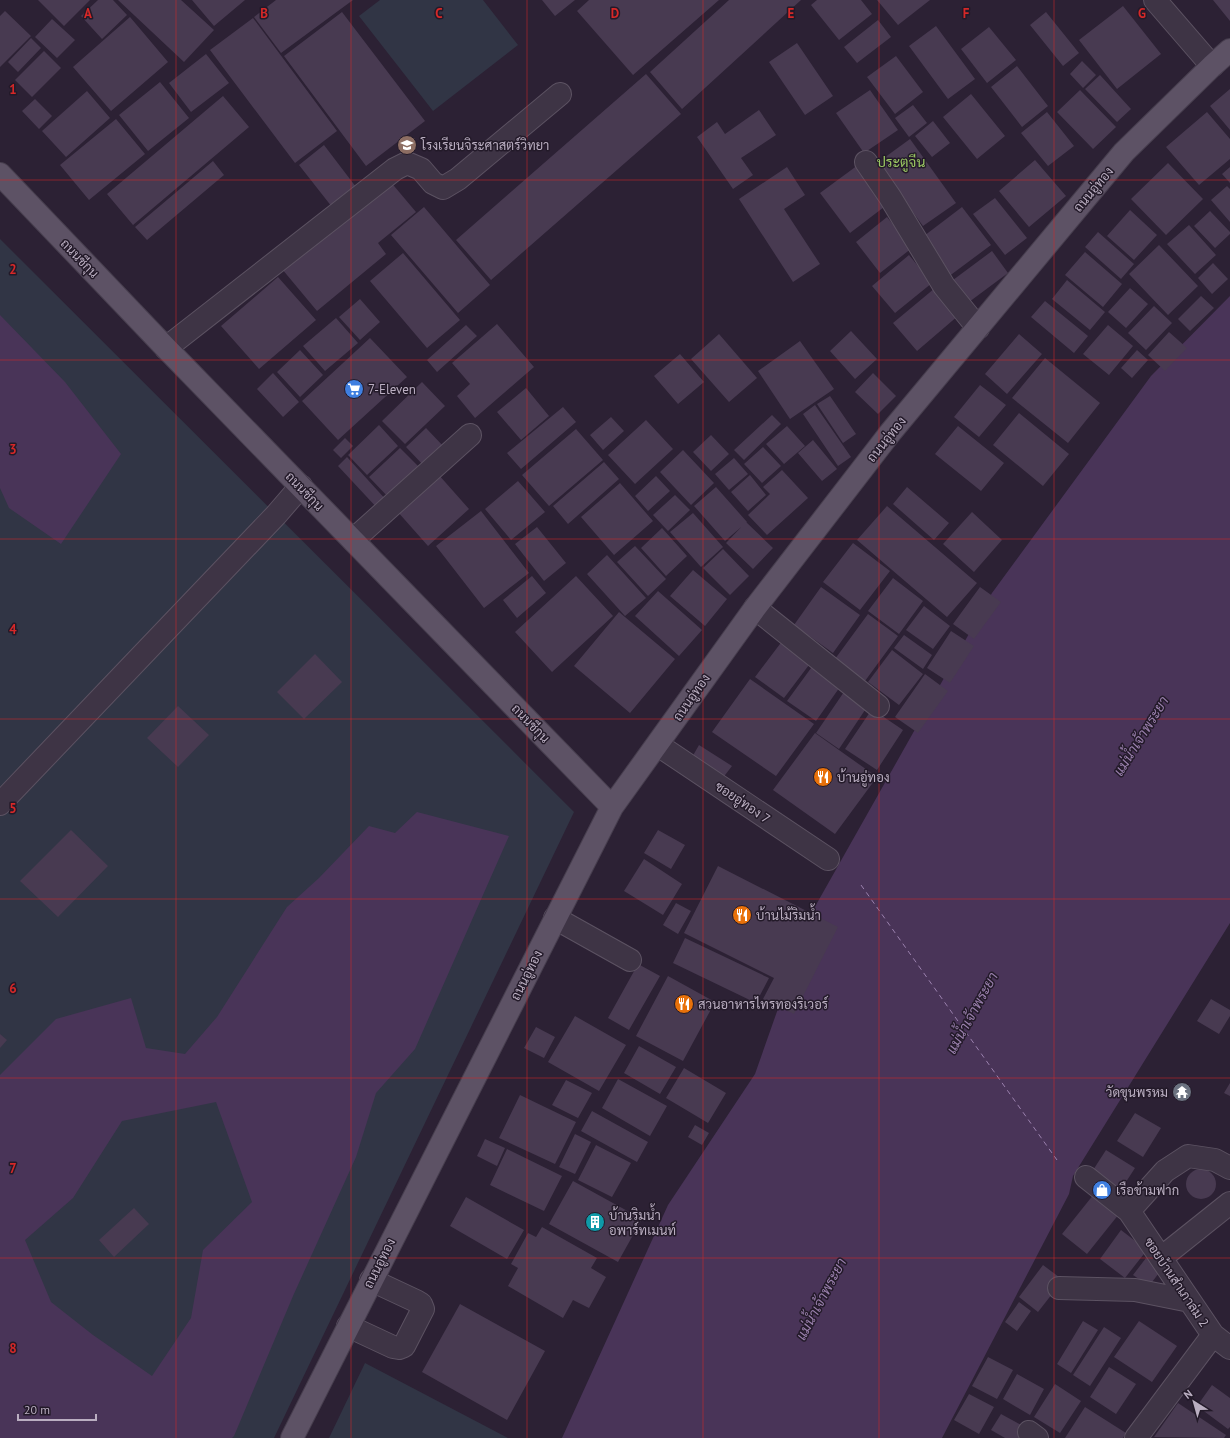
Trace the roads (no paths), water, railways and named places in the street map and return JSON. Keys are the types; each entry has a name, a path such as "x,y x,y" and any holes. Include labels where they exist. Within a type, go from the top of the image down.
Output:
{"main road":[{"name":"ถนนอู่ทอง","path":"292,1438 612,807 755,608 890,434 1124,152 1230,50"},
{"name":"ถนนชีกุน","path":"0,174 166,348 612,807"}],"street":[{"path":"1155,0 1212,66"},
{"path":"166,348 395,169 407,163 421,169 433,183 443,188 458,179 560,94"},
{"path":"866,162 890,197 944,286 978,328"},
{"path":"353,540 470,435"},
{"path":"0,804 276,515 300,486"},
{"path":"755,608 878,706"},
{"name":"ซอยอู่ทอง 7","path":"658,745 828,859"},
{"path":"555,918 630,960"},
{"path":"1129,1211 1165,1171 1188,1156 1215,1160 1230,1168"},
{"name":"ซอยบ้านสำเภาล่ม 2","path":"1086,1177 1129,1211 1214,1335 1230,1348"},
{"path":"1161,1258 1230,1203"},
{"path":"348,1326 393,1347 399,1348 404,1346 423,1310 420,1304 416,1301 371,1280"},
{"path":"1059,1288 1135,1290 1190,1300"},
{"path":"1136,1438 1214,1335"}],"water":[{"name":"แม่น้ำเจ้าพระยา","path":"1230,296 1230,923 1073,1176 1069,1194 942,1438 562,1438 668,1205 755,1074 812,912 992,593 1151,376"},
{"path":"0,315 65,382 121,454 61,544 9,508 0,488"},
{"path":"417,812 509,836 415,1049 376,1093 356,1157 293,1296 234,1436 232,1438 0,1438 0,1075 56,1019 131,998 146,1048 185,1054 217,1017 287,907 319,878 369,826 395,833","holes":["216,1102 252,1202 203,1250 191,1318 152,1376 93,1335 51,1302 25,1240 73,1198 122,1121"]}],"place":[{"name":"โรงเรียนจิระศาสตร์วิทยา","path":"407,145"},
{"name":"7-Eleven","path":"354,389"},
{"name":"บ้านอู่ทอง","path":"823,777"},
{"name":"บ้านไม้ริมน้ำ","path":"742,915"},
{"name":"สวนอาหารไทรทองริเวอร์","path":"684,1004"},
{"name":"วัดขุนพรหม","path":"1182,1092"},
{"name":"เรือข้ามฟาก","path":"1102,1190"},
{"name":"บ้านริมน้ำ อพาร์ทเมนท์","path":"595,1222"}],"district":[{"name":"ประตูจีน","path":"901,162"}]}
